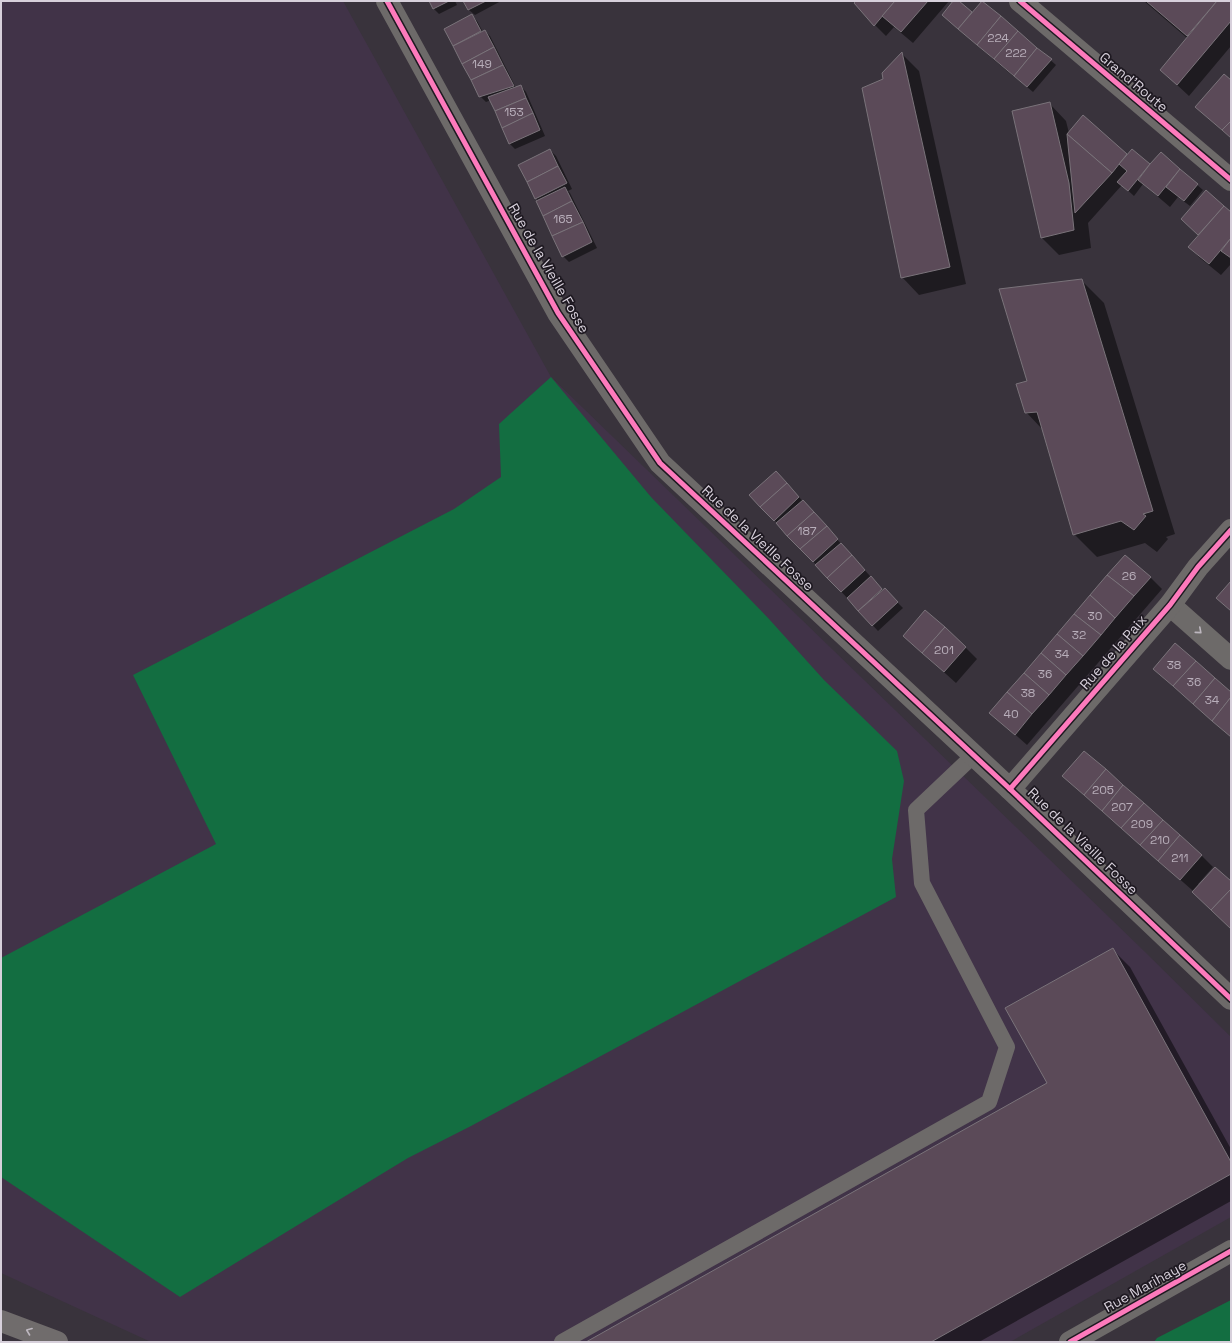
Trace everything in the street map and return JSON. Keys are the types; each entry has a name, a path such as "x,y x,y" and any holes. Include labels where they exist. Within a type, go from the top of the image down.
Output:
{"main road":[{"path":"1,1321 57,1342"}],"street":[{"name":"Rue de la Vieille Fosse","path":"387,1 558,313 660,462 974,755 1231,999"},
{"name":"Grand'Route","path":"1020,1 1231,180"},
{"name":"Rue de la Paix","path":"1010,789 1170,605 1198,567 1231,530"},
{"path":"1170,605 1231,659"},
{"name":"Rue Marihaye","path":"1070,1342 1231,1251"}],"lane":[{"path":"562,1342 989,1102 1007,1047 922,883 916,810 974,755"}],"shaded area":[{"path":"1,1 343,1 551,377 1231,1037 1231,1217 1010,1342 151,1342 1,1273"}],"green space":[{"path":"551,377 651,497 769,619 824,680 897,751 904,781 892,859 896,897 471,1126 408,1158 180,1297 1,1177 1,958 216,844 133,675 454,509 501,477 499,424"},
{"path":"1231,1300 1231,1342 1154,1342 1157,1338"}],"building":[{"path":"429,1 449,1 433,9"},
{"path":"463,1 486,1 468,10"},
{"path":"856,1 895,1 874,26 854,3"},
{"path":"895,1 928,1 901,32 882,16"},
{"path":"953,1 959,1 972,12 958,29 942,15"},
{"path":"982,1 1001,16 977,45 958,29"},
{"path":"1146,1 1217,1 1187,36"},
{"path":"1217,1 1231,1 1231,21 1177,85 1160,70"},
{"path":"472,14 481,31 453,46 444,29"},
{"path":"1001,16 1018,31 994,59 977,45"},
{"path":"485,30 494,47 462,64 453,46"},
{"path":"1018,31 1037,48 1014,76 994,59"},
{"path":"494,47 503,65 471,80 462,64"},
{"path":"1037,48 1052,59 1027,87 1014,76"},
{"path":"902,52 950,267 901,278 862,88 883,79 882,73"},
{"path":"503,65 514,86 479,97 471,80"},
{"path":"1224,74 1231,80 1231,121 1222,130 1195,107"},
{"path":"521,85 526,98 495,111 488,97"},
{"path":"526,98 533,113 502,128 495,111"},
{"path":"1050,102 1069,183 1074,230 1041,238 1012,111"},
{"path":"533,113 540,130 509,144 502,128"},
{"path":"1083,115 1127,154 1112,173 1067,134"},
{"path":"1231,121 1231,138 1222,130"},
{"path":"1067,134 1112,173 1075,213 1068,145"},
{"path":"550,149 558,166 527,182 518,165"},
{"path":"1132,149 1150,164 1128,191 1117,182 1127,171 1119,164"},
{"path":"1161,152 1180,169 1158,196 1138,180"},
{"path":"558,166 567,183 535,199 527,182"},
{"path":"1180,169 1198,184 1184,201 1166,187"},
{"path":"565,187 572,201 543,216 536,201"},
{"path":"1206,190 1224,206 1198,235 1181,219"},
{"path":"572,201 583,222 552,236 543,216"},
{"path":"1224,206 1231,212 1231,238 1209,264 1188,247"},
{"path":"583,222 592,242 562,257 552,236"},
{"path":"1231,238 1231,258 1221,251"},
{"path":"1082,279 1153,511 1143,514 1146,516 1134,530 1121,521 1073,535 1037,412 1025,413 1016,384 1027,381 999,289"},
{"path":"776,471 787,483 760,507 749,495"},
{"path":"787,483 799,497 774,521 760,507"},
{"path":"803,500 814,512 787,536 776,523"},
{"path":"814,512 827,526 800,549 787,536"},
{"path":"827,526 838,539 813,562 800,549"},
{"path":"841,543 852,555 827,578 815,565"},
{"path":"852,555 865,570 841,592 827,578"},
{"path":"1125,555 1151,577 1134,596 1107,575"},
{"path":"1107,575 1134,596 1115,618 1090,595"},
{"path":"871,576 882,589 858,611 847,598"},
{"path":"1231,581 1231,611 1216,598"},
{"path":"885,588 898,602 872,626 858,611"},
{"path":"1090,595 1115,618 1101,635 1074,614"},
{"path":"925,610 945,627 922,653 903,636"},
{"path":"1074,614 1101,635 1083,656 1057,634"},
{"path":"945,627 966,647 944,672 922,653"},
{"path":"1057,634 1083,656 1066,675 1041,653"},
{"path":"1175,643 1196,661 1173,686 1153,669"},
{"path":"1041,653 1066,675 1049,695 1024,673"},
{"path":"1196,661 1215,678 1193,704 1173,686"},
{"path":"1024,673 1049,695 1032,714 1007,692"},
{"path":"1215,678 1231,692 1231,697 1212,721 1193,704"},
{"path":"1007,692 1032,714 1015,735 989,713"},
{"path":"1231,697 1231,737 1212,721"},
{"path":"1084,751 1106,769 1084,795 1062,776"},
{"path":"1106,769 1123,785 1102,811 1084,795"},
{"path":"1123,785 1144,803 1121,828 1102,811"},
{"path":"1144,803 1163,820 1140,845 1121,828"},
{"path":"1163,820 1180,835 1158,861 1140,845"},
{"path":"1180,835 1202,855 1180,880 1158,861"},
{"path":"1215,867 1231,881 1231,889 1211,910 1192,892"},
{"path":"1231,889 1231,929 1211,910"},
{"path":"1113,948 1231,1162 1231,1174 931,1342 586,1342 1047,1083 1005,1008"}],"cycle path":[{"path":"387,1 558,313 660,463 1010,789 1231,999"},
{"path":"1020,1 1231,180"},
{"path":"1010,789 1170,605 1198,567 1231,530"},
{"path":"1070,1342 1231,1251"}]}
